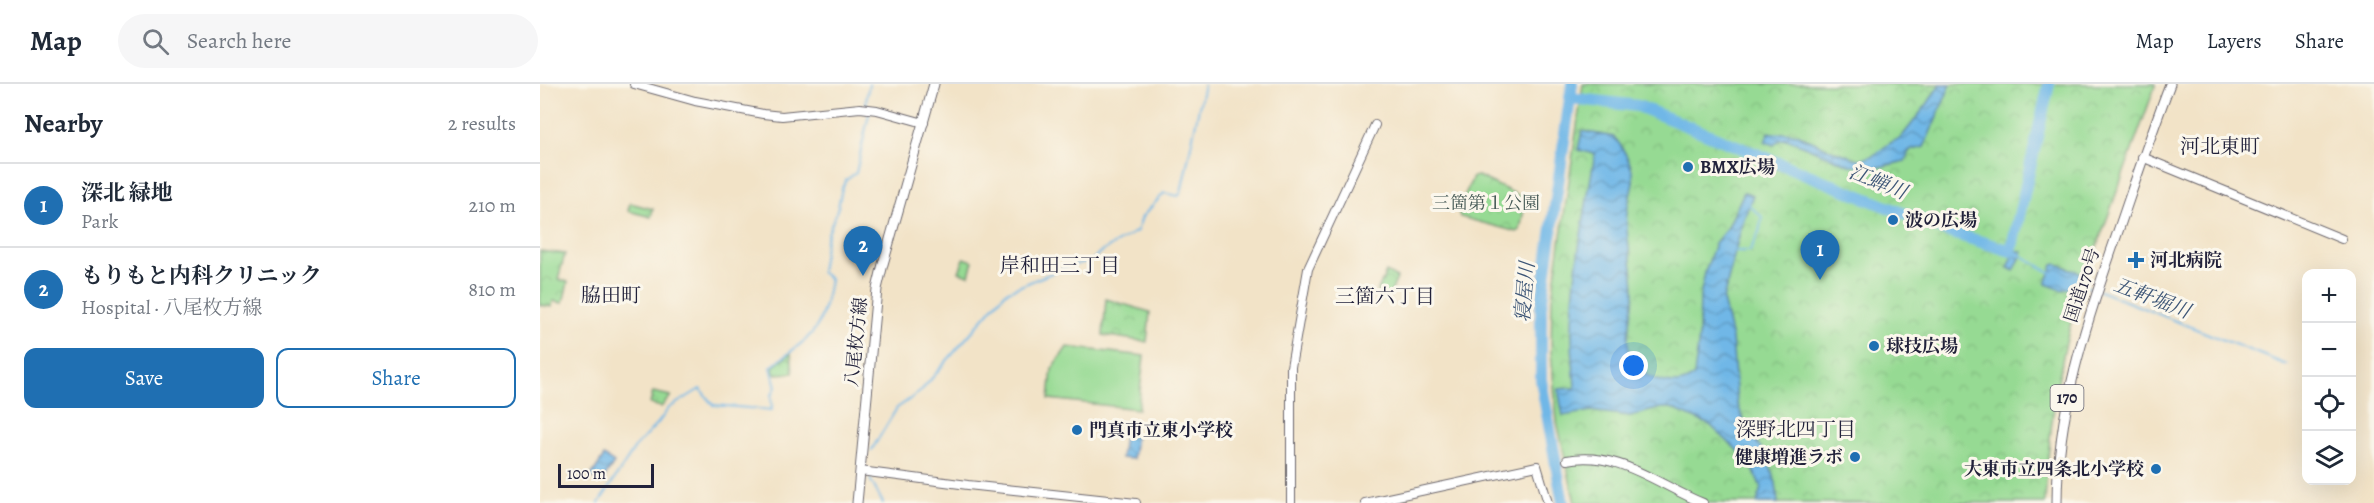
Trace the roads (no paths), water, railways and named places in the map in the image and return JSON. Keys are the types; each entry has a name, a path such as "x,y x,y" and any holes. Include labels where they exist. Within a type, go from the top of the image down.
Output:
{"main road":[{"name":"八尾枚方線","path":"857,503 877,290 934,84"},
{"name":"国道170号","path":"2057,503 2064,416 2076,358 2094,297 2142,157 2170,84"}],"street":[{"path":"634,84 695,101 772,115 860,108 877,110 924,123"},
{"path":"1291,503 1291,367 1308,269 1375,125"},
{"path":"2142,157 2342,239"},
{"path":"1567,460 1591,458 1613,461 1703,503"},
{"path":"1365,503 1405,499 1537,466 1548,503"},
{"path":"860,471 1136,503"}],"water":[{"path":"1940,84 1951,84 1924,147 1909,151 1905,161 1871,169 1850,165 1787,139 1780,140 1774,145 1765,142 1769,132 1792,133 1858,159 1867,158 1900,139"},
{"path":"1582,131 1614,137 1630,164 1633,183 1627,222 1634,292 1628,348 1634,364 1640,371 1659,380 1679,383 1694,375 1699,338 1700,297 1705,273 1715,243 1728,227 1744,192 1753,195 1742,224 1723,300 1732,338 1737,402 1747,430 1765,453 1776,483 1778,503 1757,503 1761,487 1749,461 1710,425 1671,408 1630,416 1591,411 1563,416 1558,389 1575,388 1572,315 1579,245 1595,154 1578,150"},
{"path":"2015,250 2023,252 2014,271 2008,268"},
{"path":"2057,264 2081,273 2076,286 2062,290 2046,284 2053,265"},
{"path":"1124,435 1136,436 1133,459 1121,458"},
{"path":"604,456 614,463 601,483 591,476"}],"waterway":[{"path":"599,503 636,446 669,408 700,389 713,405 772,410 771,396 776,387 771,367 806,340 813,332 823,312 830,279 821,272 826,239 838,207 842,188 846,180 856,173 869,114 866,101 869,84"},
{"path":"871,451 897,408 920,392 1006,292 1066,267 1093,260 1099,253 1137,231 1142,217 1164,193 1178,196 1181,193 1204,84"},
{"name":"寝屋川","path":"1563,503 1541,380 1541,307 1572,84"},
{"name":"江蝉川","path":"1570,98 1638,106 1949,232 2011,251 2049,84"},
{"path":"1735,251 1750,251 1759,232 1762,217 1749,205"},
{"name":"五軒堀川","path":"2011,251 2052,273"},
{"name":"五軒堀川","path":"2077,283 2094,289"},
{"name":"五軒堀川","path":"2100,291 2287,365"},
{"path":"870,479 883,503"}],"place":[{"name":"BMX広場","path":"1688,167"},
{"name":"波の広場","path":"1893,220"},
{"name":"河北病院","path":"2136,260"},
{"name":"もりもと内科クリニック","path":"863,276"},
{"name":"深北 緑地","path":"1820,280"},
{"name":"球技広場","path":"1874,346"},
{"name":"門真市立東小学校","path":"1077,430"},
{"name":"健康増進ラボ","path":"1855,457"},
{"name":"大東市立四条北小学校","path":"2156,469"}],"district":[{"name":"河北東町","path":"2220,146"},
{"name":"岸和田三丁目","path":"1060,265"},
{"name":"脇田町","path":"611,295"},
{"name":"三箇六丁目","path":"1385,296"},
{"name":"深野北四丁目","path":"1796,429"}],"park label":[{"name":"三箇第１公園","path":"1486,203"}]}
